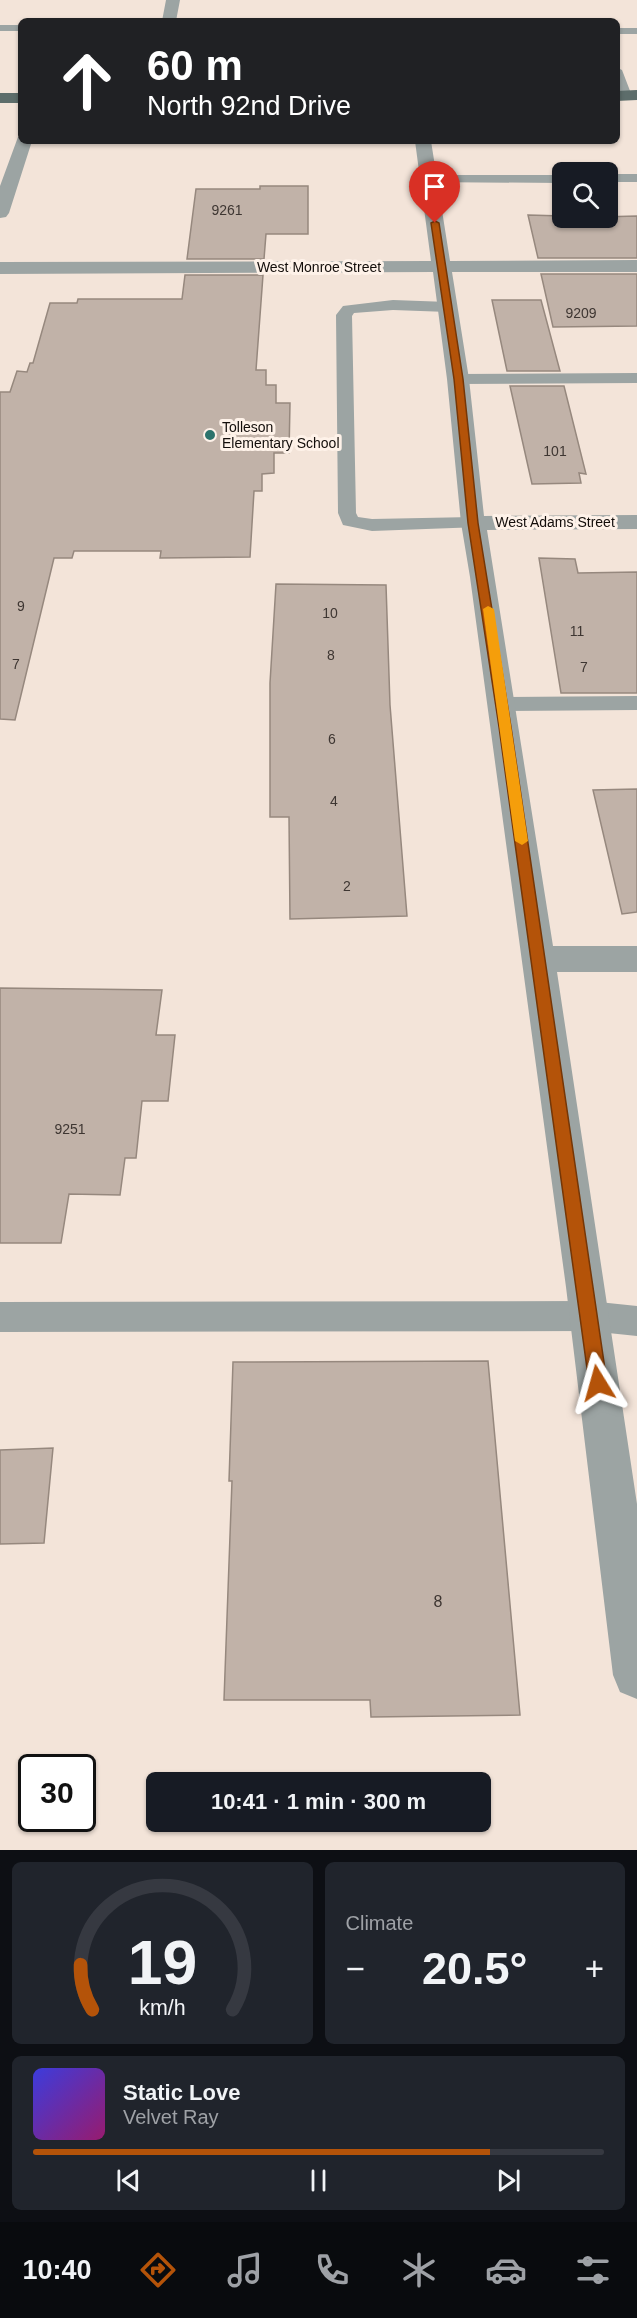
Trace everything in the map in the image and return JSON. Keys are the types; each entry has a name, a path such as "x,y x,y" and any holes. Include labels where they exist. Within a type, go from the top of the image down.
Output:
{"main road":[{"path":"0,98 18,98"}],"street":[{"path":"170,18 173,0"},
{"path":"0,213 23,144"},
{"path":"423,144 458,379 473,523 539,960 637,1675"},
{"name":"West Monroe Street","path":"0,268 637,266"},
{"name":"West Adams Street","path":"473,523 637,522"},
{"path":"539,960 637,959"}],"lane":[{"path":"0,28 18,28"},
{"path":"620,31 634,31"},
{"path":"620,79 627,96"},
{"path":"428,179 552,178"},
{"path":"618,178 637,178"},
{"path":"448,307 393,305 349,309 344,315 347,513 350,521 372,525 473,523"},
{"path":"458,379 637,378"},
{"path":"502,704 637,703"},
{"path":"0,1317 589,1316 637,1321"}],"building":[{"path":"260,186 308,186 308,234 266,234 264,259 187,259 196,189 260,189"},
{"path":"528,215 552,216 552,228 618,228 618,217 637,216 637,258 538,258"},
{"path":"541,274 637,274 637,326 553,327"},
{"path":"185,275 263,275 256,370 266,370 266,385 276,385 276,403 290,403 289,453 274,453 274,473 262,474 262,491 254,491 250,557 160,558 161,551 74,551 72,558 54,558 15,720 0,719 0,392 10,392 17,371 27,372 30,363 33,363 50,303 77,303 78,299 182,299"},
{"path":"492,300 541,300 560,371 507,371"},
{"path":"510,386 564,386 586,474 579,473 581,483 532,484"},
{"path":"539,558 575,559 578,573 637,572 637,693 561,693"},
{"path":"276,584 386,585 390,705 407,916 290,919 289,817 270,817 270,683"},
{"path":"637,789 637,912 622,914 593,790"},
{"path":"0,988 162,990 156,1035 175,1035 168,1101 142,1101 136,1158 125,1158 120,1195 69,1194 61,1243 0,1243"},
{"path":"488,1361 520,1715 371,1717 370,1700 224,1700 232,1481 229,1481 233,1362"},
{"path":"53,1448 44,1543 0,1544 0,1450"}],"slow traffic":[{"path":"488,609 522,841"}],"place":[{"name":"Tolleson Elementary School","path":"210,435"}],"route":[{"path":"435,223 458,379 473,523 505,727 598,1383"}]}
